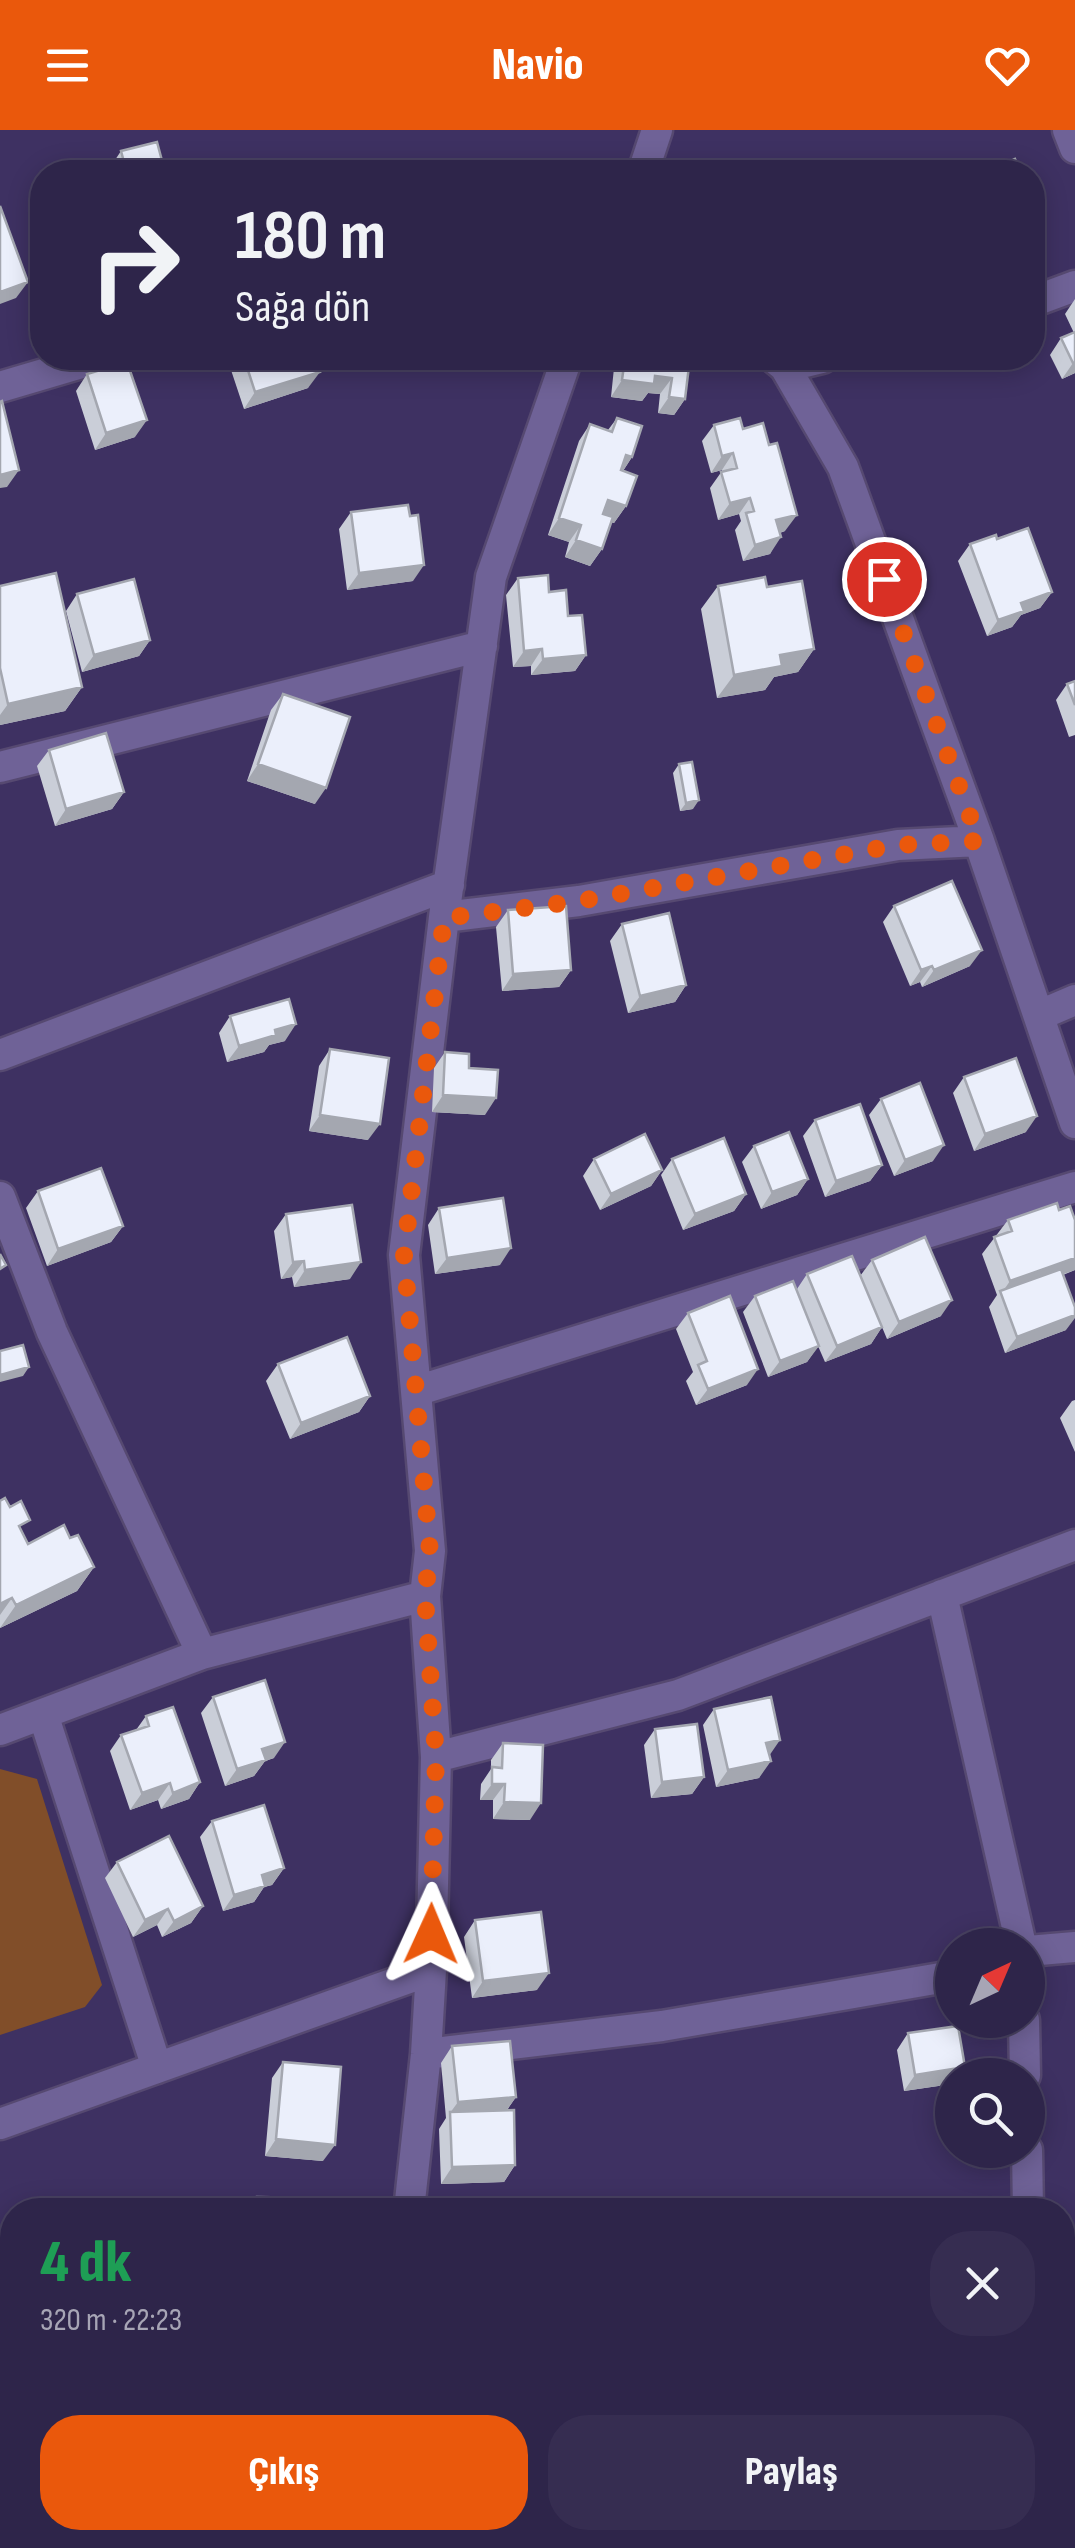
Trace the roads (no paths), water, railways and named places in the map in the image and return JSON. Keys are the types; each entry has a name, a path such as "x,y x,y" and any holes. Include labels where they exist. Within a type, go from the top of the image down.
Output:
{"street":[{"path":"647,160 656,130"},
{"path":"1068,130 1075,148"},
{"path":"1045,297 1075,286"},
{"path":"0,387 57,370"},
{"path":"410,2198 426,2054 436,1757 425,1596 430,1552 404,1255 444,918 492,577 563,370"},
{"path":"785,370 842,467 979,841 1075,1123"},
{"path":"0,767 482,646"},
{"path":"444,918 579,901 898,845 979,841"},
{"path":"0,1055 449,885"},
{"path":"1040,1015 1075,1000"},
{"path":"416,1391 1075,1187"},
{"path":"0,1197 52,1332 202,1654"},
{"path":"436,1757 678,1696 1075,1545"},
{"path":"942,1595 1017,1928"},
{"path":"0,1730 202,1654 425,1596"},
{"path":"43,1714 157,2068"},
{"path":"1045,1949 1075,1947"},
{"path":"0,2124 430,1970"},
{"path":"426,2054 662,2026 935,1979"},
{"path":"1027,2168 1028,2198"}]}
